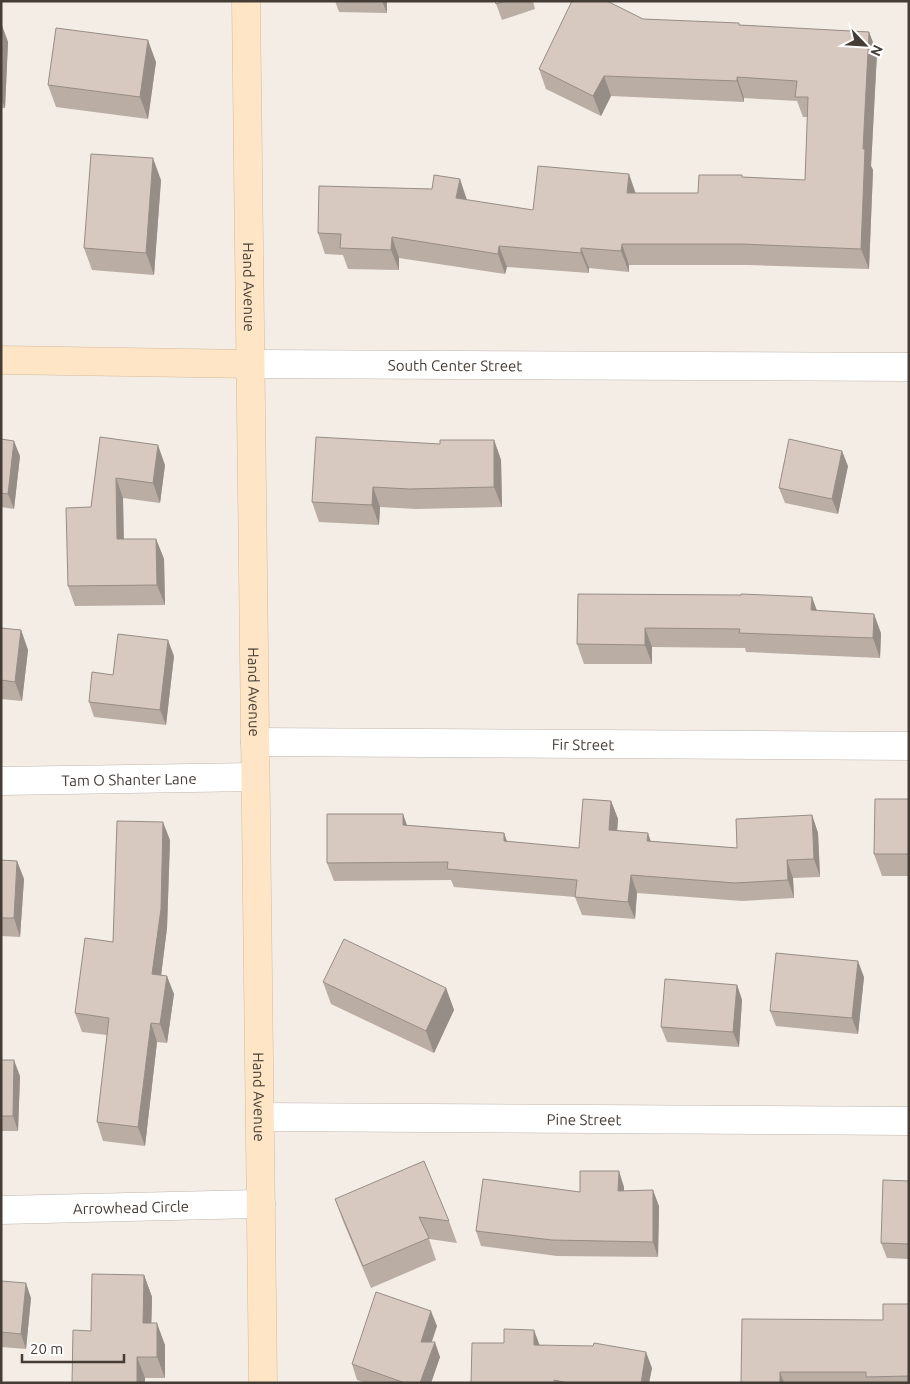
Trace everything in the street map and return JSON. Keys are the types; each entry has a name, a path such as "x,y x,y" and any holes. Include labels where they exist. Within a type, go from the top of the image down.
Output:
{"street":[{"name":"Hand Avenue","path":"246,1 263,1383"},
{"name":"South Center Street","path":"1,360 250,364 909,366"},
{"name":"Fir Street","path":"255,742 909,746"},
{"name":"Tam O Shanter Lane","path":"1,781 255,777"},
{"name":"Pine Street","path":"260,1117 909,1121"},
{"name":"Arrowhead Circle","path":"1,1210 261,1204"}],"building":[{"path":"495,1 506,1 496,4"},
{"path":"572,1 607,1 643,19 739,23 739,25 869,32 863,149 865,149 861,249 741,244 622,244 621,251 581,248 581,253 499,246 498,254 392,237 391,250 340,248 341,234 318,233 319,186 432,189 434,175 460,179 456,198 533,210 538,166 629,174 627,193 698,193 699,175 742,175 742,177 805,180 808,97 795,97 797,81 737,77 737,81 604,76 593,96 539,69"},
{"path":"56,28 148,40 140,97 48,85"},
{"path":"91,154 153,158 146,253 84,248"},
{"path":"100,437 158,445 153,483 116,478 117,539 156,539 157,585 68,586 66,508 91,507"},
{"path":"316,437 440,444 440,440 494,440 494,487 409,489 373,487 372,505 312,502"},
{"path":"1,439 14,441 8,494 1,493"},
{"path":"789,439 842,451 832,499 779,488"},
{"path":"578,594 741,594 812,597 811,610 874,614 873,638 739,633 740,629 645,628 645,645 577,644"},
{"path":"1,628 21,630 15,682 1,680"},
{"path":"118,634 168,640 160,710 89,702 92,672 113,675"},
{"path":"583,799 611,801 609,830 648,833 647,841 737,848 736,819 812,815 814,859 787,860 788,880 735,883 631,875 628,902 575,897 577,880 447,869 448,862 327,863 327,814 403,814 403,825 504,833 504,841 579,848"},
{"path":"875,799 909,799 909,854 874,854"},
{"path":"117,821 163,822 161,909 152,974 167,976 160,1024 151,1023 138,1127 97,1122 109,1018 75,1013 85,938 113,942"},
{"path":"1,860 17,861 14,918 1,918"},
{"path":"344,939 446,988 426,1031 323,982"},
{"path":"776,953 858,961 852,1018 770,1011"},
{"path":"665,979 737,985 733,1032 661,1027"},
{"path":"1,1060 14,1060 13,1116 1,1116"},
{"path":"424,1161 449,1221 419,1217 429,1238 363,1266 335,1199"},
{"path":"580,1171 619,1171 618,1191 653,1190 653,1242 552,1240 476,1231 483,1179 580,1192"},
{"path":"883,1180 909,1181 909,1244 881,1243"},
{"path":"92,1274 144,1275 143,1323 157,1323 157,1357 137,1357 137,1383 72,1383 73,1330 91,1331"},
{"path":"1,1281 26,1283 21,1334 1,1332"},
{"path":"376,1292 431,1311 421,1342 435,1342 420,1383 405,1383 352,1364"},
{"path":"883,1304 909,1304 909,1376 866,1377 866,1372 780,1372 780,1383 741,1383 742,1319 883,1320"},
{"path":"504,1329 534,1330 534,1345 593,1346 594,1343 646,1352 641,1383 568,1383 554,1380 554,1383 471,1383 472,1343 504,1343"}]}
